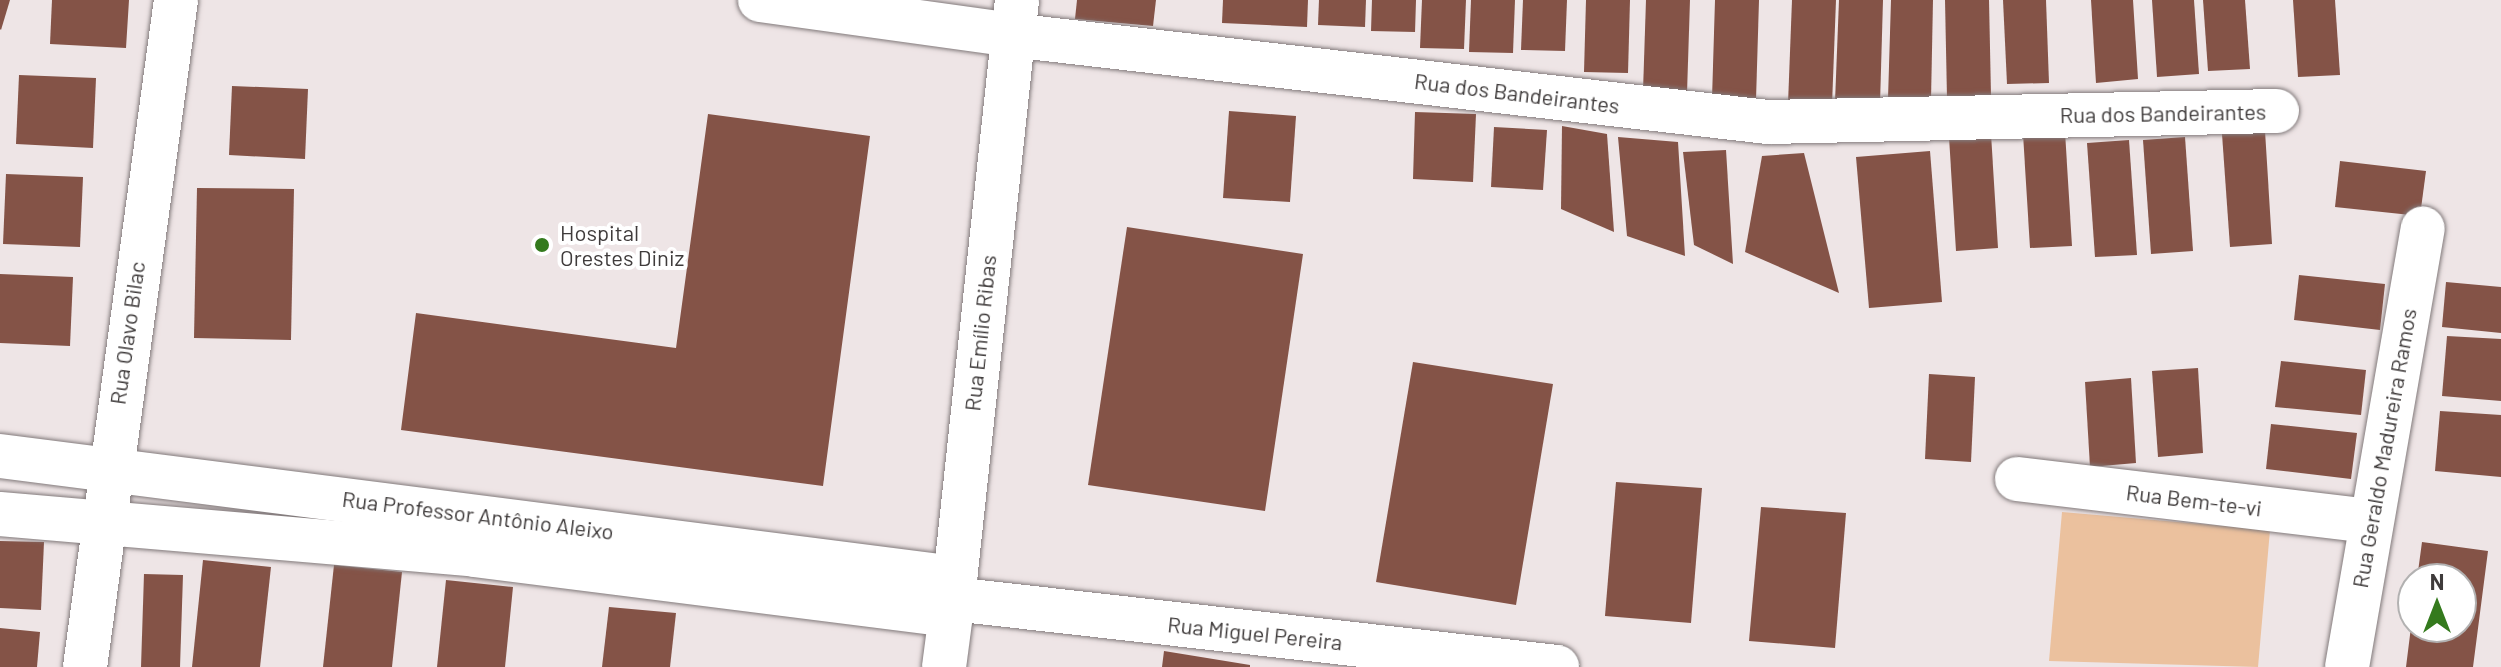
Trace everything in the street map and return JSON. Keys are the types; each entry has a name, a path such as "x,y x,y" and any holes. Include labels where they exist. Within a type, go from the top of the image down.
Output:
{"street":[{"name":"Rua Olavo Bilac","path":"85,667 107,465 176,0"},
{"name":"Rua dos Bandeirantes","path":"760,0 1014,17 1768,122 2277,111"},
{"name":"Rua Emílio Ribas","path":"944,667 1014,17"},
{"name":"Rua Geraldo Madureira Ramos","path":"2347,667 2423,229"},
{"name":"Rua Professor Antônio Aleixo","path":"0,456 107,465 478,536 953,597"},
{"name":"Rua Bem-te-vi","path":"2017,479 2370,521"},
{"name":"Rua Professor Antônio Aleixo","path":"0,514 478,536"},
{"name":"Rua Miguel Pereira","path":"953,597 1557,667"}],"shaded area":[{"path":"2062,512 2270,530 2258,667 2049,661"}],"building":[{"path":"0,0 10,0 1,30 0,29"},
{"path":"52,0 129,0 126,48 50,44"},
{"path":"1077,0 1156,0 1153,26 1075,19"},
{"path":"1223,0 1308,0 1307,27 1222,23"},
{"path":"1319,0 1366,0 1365,27 1318,25"},
{"path":"1372,0 1416,0 1415,32 1371,31"},
{"path":"1422,0 1466,0 1464,49 1420,48"},
{"path":"1471,0 1515,0 1513,53 1469,52"},
{"path":"1523,0 1567,0 1565,51 1521,50"},
{"path":"1586,0 1630,0 1628,73 1584,72"},
{"path":"1646,0 1690,0 1687,93 1643,91"},
{"path":"1715,0 1759,0 1756,100 1712,99"},
{"path":"1792,0 1836,0 1832,105 1788,104"},
{"path":"1839,0 1883,0 1880,104 1835,102"},
{"path":"1891,0 1933,0 1931,100 1888,99"},
{"path":"1945,0 1989,0 1991,96 1947,98"},
{"path":"2003,0 2046,0 2049,83 2007,84"},
{"path":"2091,0 2133,0 2138,79 2096,83"},
{"path":"2152,0 2194,0 2199,74 2157,77"},
{"path":"2203,0 2245,0 2250,69 2208,71"},
{"path":"2293,0 2335,0 2340,75 2298,77"},
{"path":"19,75 96,78 93,148 16,144"},
{"path":"232,86 308,89 305,159 229,155"},
{"path":"1229,111 1296,116 1290,202 1223,198"},
{"path":"1415,112 1476,114 1473,182 1413,179"},
{"path":"708,114 870,136 823,486 401,430 416,313 676,348"},
{"path":"1562,126 1607,134 1614,232 1561,209"},
{"path":"1494,127 1547,130 1543,190 1491,187"},
{"path":"2265,131 2272,244 2230,247 2222,134"},
{"path":"2065,132 2072,246 2030,248 2023,134"},
{"path":"1991,134 1998,248 1956,251 1949,137"},
{"path":"1618,137 1678,142 1685,256 1627,236"},
{"path":"2185,137 2193,251 2151,254 2143,140"},
{"path":"2129,140 2137,255 2095,257 2087,143"},
{"path":"1726,150 1733,264 1694,245 1683,152"},
{"path":"1930,151 1942,302 1869,308 1856,157"},
{"path":"1804,153 1839,293 1745,252 1762,156"},
{"path":"2340,161 2426,171 2420,216 2335,207"},
{"path":"6,174 83,177 80,247 3,244"},
{"path":"197,188 294,189 291,340 194,338"},
{"path":"1127,227 1303,254 1265,511 1088,485"},
{"path":"0,274 73,277 70,346 0,343"},
{"path":"2299,275 2385,284 2380,330 2294,320"},
{"path":"2446,282 2501,287 2501,333 2442,327"},
{"path":"2447,336 2501,339 2501,401 2442,396"},
{"path":"2281,361 2366,370 2361,415 2275,407"},
{"path":"1413,362 1553,384 1516,605 1376,582"},
{"path":"2198,368 2203,453 2158,457 2152,371"},
{"path":"1929,374 1975,377 1971,462 1925,459"},
{"path":"2131,378 2136,463 2090,467 2085,382"},
{"path":"2440,411 2501,415 2501,477 2435,471"},
{"path":"2271,424 2357,433 2351,479 2266,469"},
{"path":"1616,482 1702,488 1691,623 1605,616"},
{"path":"1761,507 1846,513 1835,648 1749,641"},
{"path":"0,541 44,542 41,610 0,608"},
{"path":"2422,542 2488,551 2477,636 2477,563 2419,563"},
{"path":"203,560 271,567 260,667 192,667"},
{"path":"334,565 402,572 392,667 323,667"},
{"path":"144,574 183,575 180,667 141,667"},
{"path":"446,580 513,587 505,667 437,667"},
{"path":"609,607 676,613 670,667 602,667"},
{"path":"0,628 40,632 37,667 0,667"},
{"path":"2409,643 2476,643 2473,667 2406,667"},
{"path":"1164,651 1250,665 1250,667 1162,667"}],"place":[{"name":"Hospital Orestes Diniz","path":"542,245"}]}
